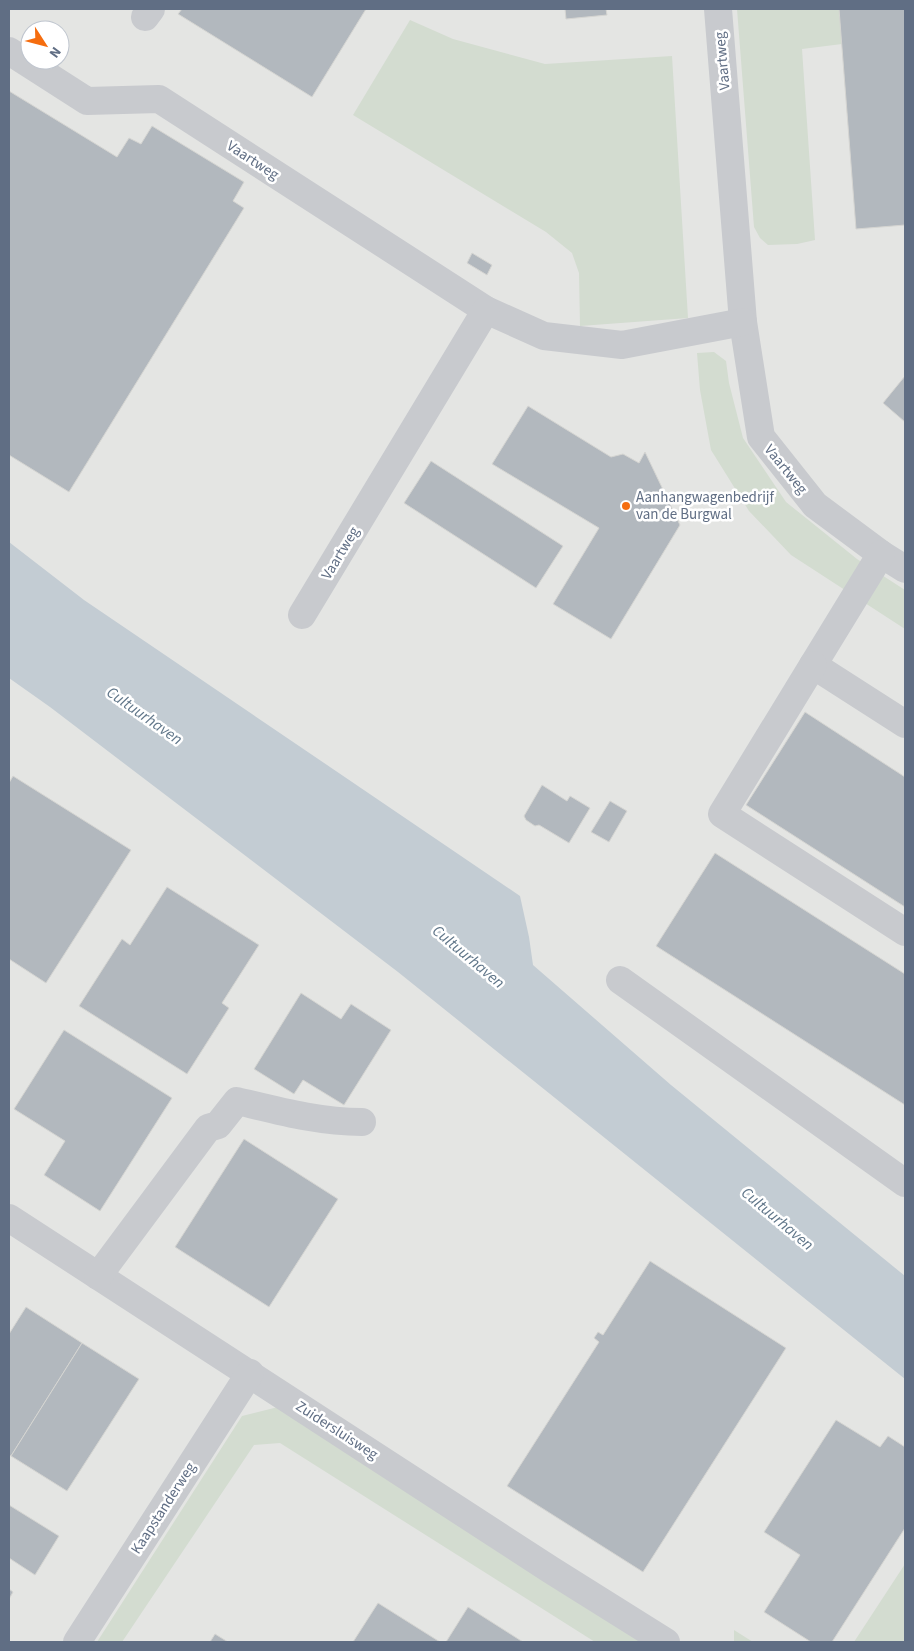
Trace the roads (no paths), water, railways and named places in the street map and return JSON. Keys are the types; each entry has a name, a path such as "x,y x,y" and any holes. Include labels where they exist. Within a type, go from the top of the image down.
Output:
{"street":[{"name":"Vaartweg","path":"718,9 742,322 762,437 815,505 881,554 905,569"},
{"name":"Vaartweg","path":"9,51 87,101 158,99 486,310 544,336 622,345 742,322"},
{"name":"Vaartweg","path":"302,615 486,310"},
{"path":"881,554 722,814 905,932"},
{"path":"814,665 905,724"},
{"path":"620,980 905,1183"},
{"path":"98,1276 208,1128 218,1124 237,1101 295,1115 337,1122 362,1122"},
{"name":"Zuidersluisweg","path":"9,1218 551,1570 666,1642"},
{"name":"Kaapstanderweg","path":"77,1642 250,1373"}],"water":[{"name":"Cultuurhaven","path":"9,542 84,600 520,896 533,965 671,1085 905,1276 905,1379 398,972 50,707 9,678"}],"place":[{"name":"Aanhangwagenbedrijf van de Burgwal","path":"626,506"}]}
